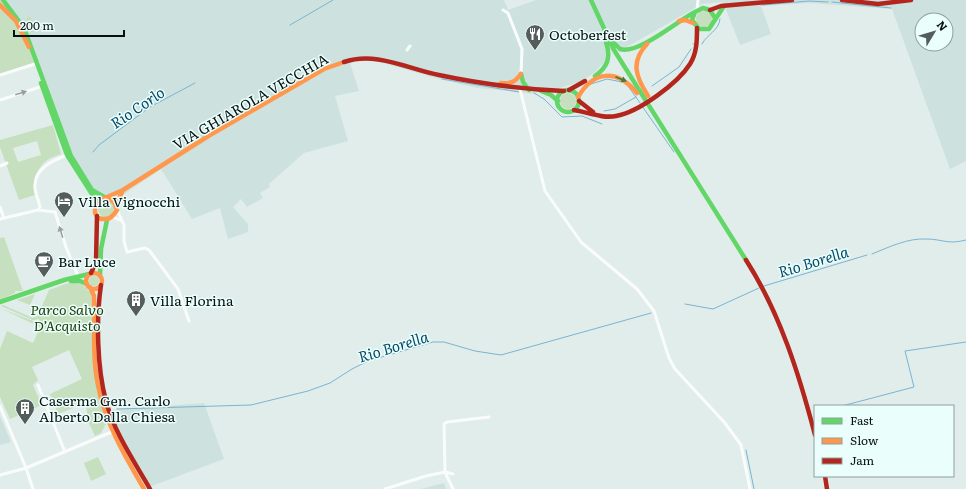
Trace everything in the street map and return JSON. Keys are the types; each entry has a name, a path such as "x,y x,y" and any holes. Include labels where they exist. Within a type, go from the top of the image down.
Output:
{"main road":[{"path":"3,0 16,15 26,32 71,156 92,190 106,198 116,207"},
{"path":"591,0 608,40 736,241 777,317 802,385 814,431"},
{"path":"558,101 560,95 598,74 604,69 610,58 610,51 598,25 591,0"},
{"path":"594,0 608,40"},
{"path":"594,0 607,31 617,47 623,50 629,50 653,38 677,22 703,8 710,10 724,6 792,0"},
{"path":"842,0 878,4 911,0"},
{"path":"0,5 16,21 35,64 67,155 97,202"},
{"name":"VIA GHIAROLA VECCHIA","path":"538,90 551,95 558,101 559,106 568,112 574,110 615,117 627,113 654,96 686,69 695,52 698,42 706,30 713,26 714,18 724,6"},
{"path":"710,10 714,18"},
{"path":"693,23 693,17 696,12"},
{"path":"677,22 684,20 693,23 697,28 706,30"},
{"name":"VIA GHIAROLA VECCHIA","path":"697,28 698,42"},
{"path":"653,38 638,55 635,68 639,82 654,105 670,137"},
{"name":"VIA GHIAROLA VECCHIA","path":"106,198 123,190 210,135 324,69 350,60 363,58 385,60 438,75 499,86 529,90 575,92 579,99 596,114"},
{"path":"499,86 502,83 510,84 517,80 520,74"},
{"path":"520,74 523,82 529,90"},
{"path":"574,110 582,87 593,79 610,76 625,80 634,88 670,137"},
{"path":"517,80 520,89"},
{"path":"520,89 523,82"},
{"path":"96,216 101,219 108,220 114,217 116,207 123,190"},
{"path":"106,198 97,202 94,209 96,216 96,262 86,280 94,296 98,385 114,431 144,489"},
{"path":"108,220 101,249 100,276 102,280 99,299 100,370 106,402 114,431 150,489"},
{"path":"0,302 78,276 96,273 100,276"},
{"path":"64,281 76,280 96,288 101,285"},
{"path":"825,477 827,489"}],"street":[{"path":"698,0 703,8"},
{"path":"696,12 698,0"},
{"path":"503,10 508,13 522,48 520,74"},
{"path":"407,50 410,46"},
{"path":"0,75 35,64"},
{"path":"0,100 43,86"},
{"path":"520,89 545,191 550,200 581,242 637,289 654,311 669,358 675,369 725,423 741,445 750,489"},
{"path":"38,210 40,207 35,187 37,178 48,163 67,155"},
{"path":"0,166 7,163"},
{"path":"0,207 2,219 38,210 55,212 66,247 78,276"},
{"path":"116,207 125,227 124,241 127,252 145,248 149,250 178,289 189,320"},
{"path":"114,217 122,221"},
{"path":"38,385 65,452"},
{"path":"0,406 26,468 33,489"},
{"path":"453,489 445,472 444,424 447,422 489,417"},
{"path":"0,475 26,468 114,431"},
{"path":"385,489 426,476 445,472 452,474"}],"shaded area":[{"path":"1,0 504,0 508,10 536,0 966,0 966,161 950,169 892,9 809,3 761,6 771,34 740,45 723,2 702,4 625,48 612,48 605,61 594,73 582,81 560,88 542,88 536,94 477,88 376,61 360,60 350,63 359,91 335,96 348,141 304,153 269,184 270,187 260,193 263,198 247,207 241,199 233,207 248,224 248,232 228,239 220,208 192,219 161,169 123,195 96,199 81,175 36,62"},
{"path":"204,403 224,459 152,486 143,482 121,442 111,410"},
{"path":"0,416 11,442 0,445"},
{"path":"444,483 446,489 421,489"}],"green space":[{"path":"0,0 16,19 36,62 0,74"},
{"path":"701,11 707,11 712,16 710,25 707,27 701,27 696,22 696,16"},
{"path":"28,16 31,17 36,31 30,33 26,21"},
{"path":"565,93 571,93 576,98 574,107 571,109 565,109 560,104 560,98"},
{"path":"53,125 61,154 49,159 38,170 34,185 35,195 19,200 0,147 0,140","holes":["37,141 41,155 18,162 13,148"]},
{"path":"106,201 112,203 114,209 112,215 106,217 100,215 98,209 100,203"},
{"path":"4,237 23,291 15,291 15,293 0,300 0,238"},
{"path":"92,276 96,276 98,277 98,285 92,286 89,283 89,279"},
{"name":"Parco Salvo D’Acquisto","path":"71,282 82,284 92,294 99,397 106,424 101,433 95,436 88,421 86,403 58,414 50,394 82,379 69,350 32,367 38,380 33,385 42,405 10,419 0,397 0,349 7,331 33,343 40,327 0,308 41,324 38,322 39,319 35,321 1,306 3,305 33,318 34,316 37,317 49,290"},
{"path":"35,294 30,305 17,300"},
{"path":"98,457 106,474 91,481 84,463"}],"waterway":[{"name":"Rio Corlo","path":"290,25 333,0"},
{"path":"762,5 809,1 828,2"},
{"path":"832,2 891,8"},
{"path":"702,44 715,30 720,19"},
{"path":"652,86 679,67 691,49"},
{"path":"442,79 519,92"},
{"path":"591,84 607,79 622,82"},
{"name":"Rio Corlo","path":"93,152 99,145 150,107 195,83"},
{"path":"628,86 640,103"},
{"path":"534,93 544,99 562,117 582,116 602,124"},
{"path":"604,111 615,109 636,97"},
{"path":"642,106 674,152"},
{"name":"Rio Borella","path":"872,254 912,240 932,239 954,242 966,240"},
{"name":"Rio Borella","path":"764,286 867,255"},
{"name":"Rio Borella","path":"685,304 713,309 759,288"},
{"name":"Rio Borella","path":"117,409 251,405 308,391 330,383 368,361 433,342 444,342 475,351 501,355 651,313"},
{"path":"846,405 914,387 905,351 966,342"},
{"path":"746,450 754,489"}],"traffic: fast":[{"path":"3,0 24,28 71,156 92,190 106,198"},
{"path":"591,0 614,50 746,260"},
{"path":"715,18 710,10 703,8 695,12 692,20 699,29 709,29 724,6"},
{"path":"613,42 620,49 628,50 637,47 658,36 695,12"},
{"path":"595,76 606,65 608,57 606,42"},
{"path":"521,74 523,82 529,90"},
{"path":"41,83 67,155 97,202"},
{"path":"568,90 576,93 579,101 576,109 568,112 560,109 557,101 560,93 568,90"},
{"path":"541,91 551,95 558,101"},
{"path":"100,276 101,249 107,220"},
{"path":"0,302 64,280 89,274"},
{"path":"71,281 80,281 87,284"}],"traffic: slow":[{"path":"0,5 16,21 29,47"},
{"path":"679,21 685,20 693,23"},
{"path":"647,44 638,57 637,70 640,82 648,96"},
{"path":"107,198 114,202 117,210 109,218 98,218 95,213 95,206 98,201 123,190 210,135 324,69 344,62"},
{"path":"499,86 501,83 512,82 521,74"},
{"path":"578,97 584,88 591,82 606,76 622,80 637,93"},
{"path":"116,205 123,190"},
{"path":"94,273 100,275 102,281 100,287 94,289 88,287 86,281 88,275 94,273"},
{"path":"90,287 94,296 95,363 101,399 116,439 144,489"}],"traffic: jam":[{"path":"710,10 721,6 792,0"},
{"path":"842,0 878,4 911,0"},
{"path":"574,110 611,117 636,109 657,96 677,80 690,64 697,42 697,28"},
{"path":"344,62 356,59 380,60 439,75 470,81 533,89 564,91"},
{"path":"569,90 585,81"},
{"path":"579,101 593,112"},
{"path":"91,273 96,262 97,216"},
{"path":"746,260 758,280 779,323 795,367 814,431"},
{"path":"101,285 98,313 98,343 101,374 106,401 119,435 150,489"},
{"path":"825,477 827,489"}],"place":[{"name":"Octoberfest","path":"535,51"},
{"name":"Villa Vignocchi","path":"64,218"},
{"name":"Bar Luce","path":"44,278"},
{"name":"Villa Florina","path":"136,317"},
{"name":"Caserma Gen. Carlo Alberto Dalla Chiesa","path":"25,425"}]}
